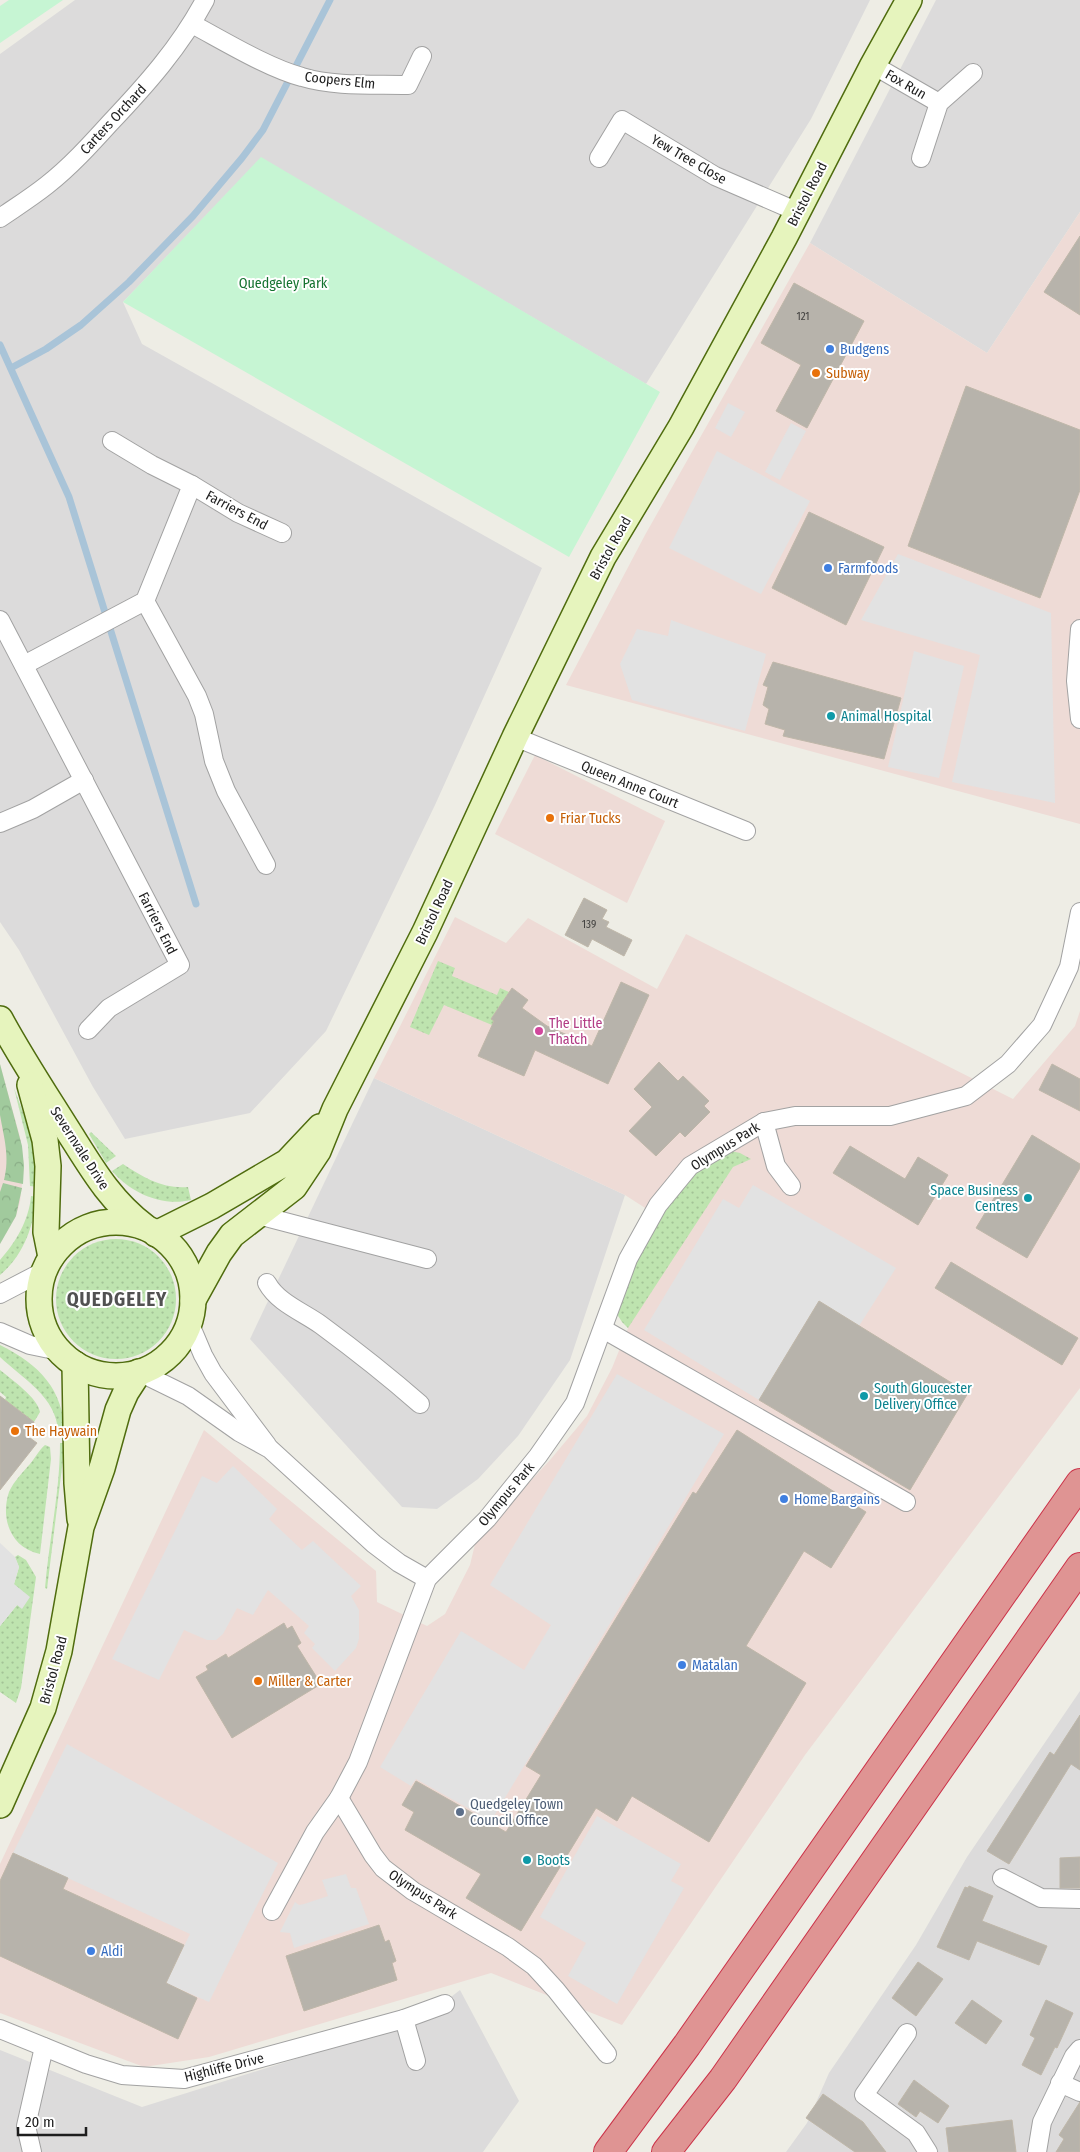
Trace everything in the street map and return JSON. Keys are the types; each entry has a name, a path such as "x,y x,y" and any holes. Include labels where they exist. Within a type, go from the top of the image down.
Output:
{"highway":[{"path":"611,2148 687,2046 1080,1483"},
{"path":"666,2152 723,2080 1080,1567"}],"main road":[{"name":"Bristol Road","path":"191,1311 219,1253 232,1235 294,1187 318,1151 336,1109 420,941 514,736 603,557 681,427 798,212 873,64 909,0"},
{"name":"Severnvale Drive","path":"0,1019 22,1059 96,1176 117,1203 152,1232"},
{"name":"Severnvale Drive","path":"22,1059 45,1140 48,1166 46,1232 48,1264"},
{"name":"Bristol Road","path":"152,1232 212,1206 286,1162 308,1141 336,1109"},
{"path":"118,1222 152,1232 165,1240 183,1262 190,1277 191,1311 181,1341 172,1352 157,1364 139,1372 113,1376 93,1372 67,1358 43,1325 39,1302 48,1264 64,1243 78,1232 92,1226 118,1222"},
{"name":"Bristol Road","path":"67,1358 80,1527"},
{"name":"Bristol Road","path":"0,1805 40,1717 52,1679 65,1621 80,1527 102,1468 118,1410 126,1392 139,1372"}],"street":[{"name":"Carters Orchard","path":"0,218 47,185 78,156 147,84 168,60 192,24 205,0"},
{"name":"Coopers Elm","path":"192,24 280,69 302,78 330,82 408,86 422,56"},
{"name":"Fox Run","path":"873,64 939,102"},
{"name":"Fox Run","path":"921,158 939,102 973,73"},
{"name":"Yew Tree Close","path":"599,158 622,120 715,176 798,212"},
{"name":"Farriers End","path":"112,441 238,513 282,533"},
{"name":"Farriers End","path":"145,601 192,485"},
{"path":"24,665 145,601 197,696 204,714 214,761 223,784 266,865"},
{"name":"Farriers End","path":"0,620 180,965 109,1008 88,1030"},
{"path":"1080,629 1076,682 1080,719"},
{"name":"Queen Anne Court","path":"514,736 746,831"},
{"path":"0,822 34,809 84,780"},
{"name":"Olympus Park","path":"607,2054 556,1990 534,1966 508,1947 413,1891 383,1868 373,1855 339,1798 358,1762 427,1579 486,1519 538,1456 575,1403 628,1259 658,1205 690,1166 764,1122 795,1116 890,1116 966,1096 1008,1064 1042,1025 1069,967 1080,912"},
{"path":"764,1122 776,1166 791,1186"},
{"path":"258,1215 427,1259"},
{"path":"0,1294 48,1264"},
{"path":"267,1283 273,1295 313,1319 375,1365 420,1404"},
{"path":"191,1311 203,1354 214,1373 270,1449 374,1544 399,1563 427,1579"},
{"path":"602,1329 906,1502"},
{"path":"0,1332 67,1358"},
{"path":"139,1372 188,1396 239,1432 270,1449"},
{"path":"272,1911 315,1832 339,1798"},
{"path":"1002,1878 1041,1898 1080,1899"},
{"name":"Highliffe Drive","path":"0,2029 122,2075 184,2079 404,2019 445,2004"},
{"path":"404,2019 416,2061"},
{"path":"907,2033 864,2095 916,2133 928,2152"},
{"path":"32,2152 26,2126 44,2047"},
{"path":"1037,2152 1042,2122 1074,2056 1080,2049"},
{"path":"1060,2083 1080,2092"}],"shaded area":[{"path":"75,0 870,0 811,119 646,384 261,158 123,302 142,344 542,568 435,805 326,1031 250,1113 125,1139 93,1087 19,950 0,922 0,54"},
{"path":"936,0 1080,0 1080,212 987,353 810,243"},
{"path":"1080,212 1080,824 566,685 645,535 810,243 987,353"},
{"path":"728,403 745,412 731,437 715,428"},
{"path":"791,423 806,431 780,480 765,472"},
{"path":"717,451 810,501 761,594 669,548"},
{"path":"898,554 1051,613 1055,803 952,782 980,655 861,620"},
{"path":"671,620 766,654 745,731 632,700 620,664 637,629 668,636"},
{"path":"914,651 964,666 939,778 888,767"},
{"path":"535,755 665,821 627,903 495,834"},
{"path":"455,917 506,943 528,918 657,989 686,934 1013,1099 1075,1026 1080,1011 1080,1388 805,1755 622,2025 491,1973 209,2057 144,2067 0,2013 0,1864 204,1430 376,1571 377,1602 427,1626 445,1614 470,1565 476,1540 550,1460 587,1416 612,1368 670,1224 625,1195 374,1078"},
{"path":"0,1064 20,1137 24,1166 20,1202 16,1216 0,1244"},
{"path":"374,1078 625,1195 570,1360 518,1436 478,1479 437,1509 402,1507 250,1339"},
{"path":"753,1185 896,1268 859,1326 819,1301 759,1400 644,1330 723,1199 739,1208"},
{"path":"617,1374 724,1434 491,1821 416,1779 411,1786 380,1767 461,1631 524,1670 551,1625 490,1585"},
{"path":"233,1466 277,1509 269,1519 302,1550 313,1541 361,1586 351,1596 359,1610 359,1639 356,1648 335,1671 312,1648 315,1644 304,1633 309,1626 268,1590 253,1615 237,1608 223,1634 216,1640 207,1640 184,1630 159,1680 112,1659 202,1476 217,1483"},
{"path":"0,1543 15,1557 19,1567 14,1584 30,1597 22,1609 17,1605 0,1626"},
{"path":"1080,1691 1080,2152 786,2152 807,2123 829,2073 916,1945 967,1857"},
{"path":"67,1744 278,1863 209,2002 166,1983 190,1934 13,1853"},
{"path":"597,1816 681,1864 671,1881 684,1888 617,2004 568,1976 586,1943 540,1917"},
{"path":"346,1874 351,1888 356,1888 369,1924 294,1948 290,1933 280,1932 295,1902 299,1905 328,1896 322,1880"},
{"path":"460,1990 519,2101 483,2152 0,2152 0,2050 142,2107 423,2019"}],"green space":[{"path":"9,0 63,0 0,43 0,6"},
{"name":"Quedgeley Park","path":"261,157 660,392 569,557 123,302"},
{"path":"438,961 455,968 452,976 497,995 500,988 509,992 491,1019 494,1021 492,1025 444,1005 429,1035 410,1027"},
{"path":"0,1064 22,1146 23,1184 4,1180 6,1155 0,1115"},
{"path":"14,1088 34,1142 38,1187 30,1186 28,1145"},
{"path":"91,1132 116,1156 106,1163 89,1134"},
{"path":"731,1151 751,1159 733,1167 628,1328 615,1311 634,1257 678,1188 706,1165"},
{"path":"123,1164 154,1182 170,1186 188,1187 191,1200 169,1202 138,1192 128,1186 112,1171"},
{"path":"3,1183 22,1188 16,1216 0,1244 0,1192"},
{"path":"31,1196 37,1197 30,1230 15,1259 0,1275 0,1260 25,1222"},
{"path":"116,1239 128,1240 139,1244 149,1249 158,1257 166,1266 171,1276 175,1287 175,1311 171,1322 166,1332 158,1341 149,1349 139,1354 128,1358 116,1359 104,1358 93,1354 83,1349 74,1341 66,1332 61,1322 57,1311 56,1299 57,1287 61,1276 66,1266 74,1257 83,1249 93,1244 104,1240"},
{"path":"0,1345 27,1361 47,1380 60,1404 65,1434 58,1432 52,1408 45,1398 0,1357"},
{"path":"0,1370 23,1389 38,1407 40,1412 34,1422 5,1400 6,1397 0,1392"},
{"path":"60,1443 65,1443 47,1589 45,1588 60,1461"},
{"path":"45,1445 50,1447 51,1459 40,1554 30,1551 15,1539 7,1522 6,1512 11,1488"},
{"path":"18,1555 26,1560 36,1577 21,1688 16,1703 0,1692 0,1626 17,1605 14,1584 19,1567 15,1557"}],"building":[{"path":"1080,236 1080,315 1044,292"},
{"path":"794,283 864,321 807,428 776,411 801,365 761,343"},
{"path":"966,386 1080,430 1080,490 1040,598 908,546"},
{"name":"Farmfoods","path":"809,512 884,547 846,625 772,588"},
{"name":"Animal Hospital","path":"773,662 901,698 884,759 783,736 785,730 765,724 769,709 763,705 768,687 763,685"},
{"path":"584,898 607,910 602,919 609,922 606,927 632,940 624,956 592,939 588,947 565,935"},
{"name":"The Little Thatch","path":"621,982 649,995 608,1084 535,1050 524,1076 478,1056 494,1021 491,1019 512,988 528,1000 522,1008 547,1026 592,1046"},
{"path":"659,1062 678,1081 683,1076 709,1101 704,1106 710,1112 685,1137 680,1132 656,1156 629,1131 652,1107 634,1089"},
{"path":"1052,1064 1080,1079 1080,1111 1039,1090"},
{"name":"Space Business Centres","path":"1032,1135 1080,1164 1080,1168 1027,1258 976,1228"},
{"name":"Space Business Centres","path":"850,1146 905,1179 918,1157 948,1175 918,1225 833,1173"},
{"path":"951,1262 1078,1338 1062,1365 935,1288"},
{"name":"South Gloucester Delivery Office","path":"819,1301 968,1393 910,1490 759,1400"},
{"name":"The Haywain","path":"0,1396 34,1422 34,1426 26,1435 37,1443 0,1490"},
{"name":"Matalan","path":"737,1430 866,1512 831,1568 804,1551 746,1646 806,1683 709,1842 632,1796 617,1821 596,1808 521,1931 466,1898 481,1874 405,1830 414,1812 402,1805 416,1781 506,1832 541,1775 526,1766 693,1492 696,1494"},
{"name":"Miller & Carter","path":"284,1623 287,1629 292,1626 301,1643 297,1646 321,1684 232,1738 196,1677 208,1670 206,1666 226,1654 228,1658"},
{"path":"1080,1715 1080,1770 1071,1764 1009,1864 987,1851 1050,1752 1054,1755"},
{"name":"Aldi","path":"13,1853 68,1878 63,1889 184,1945 166,1983 197,1998 178,2039 0,1956 0,1881"},
{"path":"1080,1857 1080,1888 1060,1888 1060,1858"},
{"path":"969,1886 993,1896 982,1921 1047,1946 1039,1965 977,1941 969,1960 937,1947 965,1887 968,1888"},
{"path":"379,1925 385,1942 389,1940 396,1961 392,1963 397,1980 304,2011 286,1956"},
{"path":"918,1962 943,1979 916,2016 892,1998"},
{"path":"972,2000 1002,2021 986,2044 955,2023"},
{"path":"1046,2000 1073,2013 1057,2048 1055,2047 1041,2075 1022,2065 1035,2038 1030,2035"},
{"path":"914,2080 949,2106 938,2123 920,2111 916,2117 898,2104"},
{"path":"823,2094 863,2122 886,2152 855,2152 806,2118"},
{"path":"1080,2102 1080,2152 1056,2152 1064,2139 1059,2135"},
{"path":"1012,2120 1016,2152 949,2152 946,2128"}],"waterway":[{"path":"11,368 46,349 81,325 129,282 193,216 263,130 330,0"},
{"path":"0,345 69,497 196,904"}],"place":[{"name":"Budgens","path":"830,349"},
{"name":"Subway","path":"816,373"},
{"name":"Farmfoods","path":"828,568"},
{"name":"Animal Hospital","path":"831,716"},
{"name":"Friar Tucks","path":"550,818"},
{"name":"The Little Thatch","path":"539,1031"},
{"name":"Space Business Centres","path":"1028,1198"},
{"name":"South Gloucester Delivery Office","path":"864,1396"},
{"name":"The Haywain","path":"15,1431"},
{"name":"Home Bargains","path":"784,1499"},
{"name":"Matalan","path":"682,1665"},
{"name":"Miller & Carter","path":"258,1681"},
{"name":"Quedgeley Town Council Office","path":"460,1812"},
{"name":"Boots","path":"527,1860"},
{"name":"Aldi","path":"91,1951"}],"district":[{"name":"QUEDGELEY","path":"117,1299"}]}
